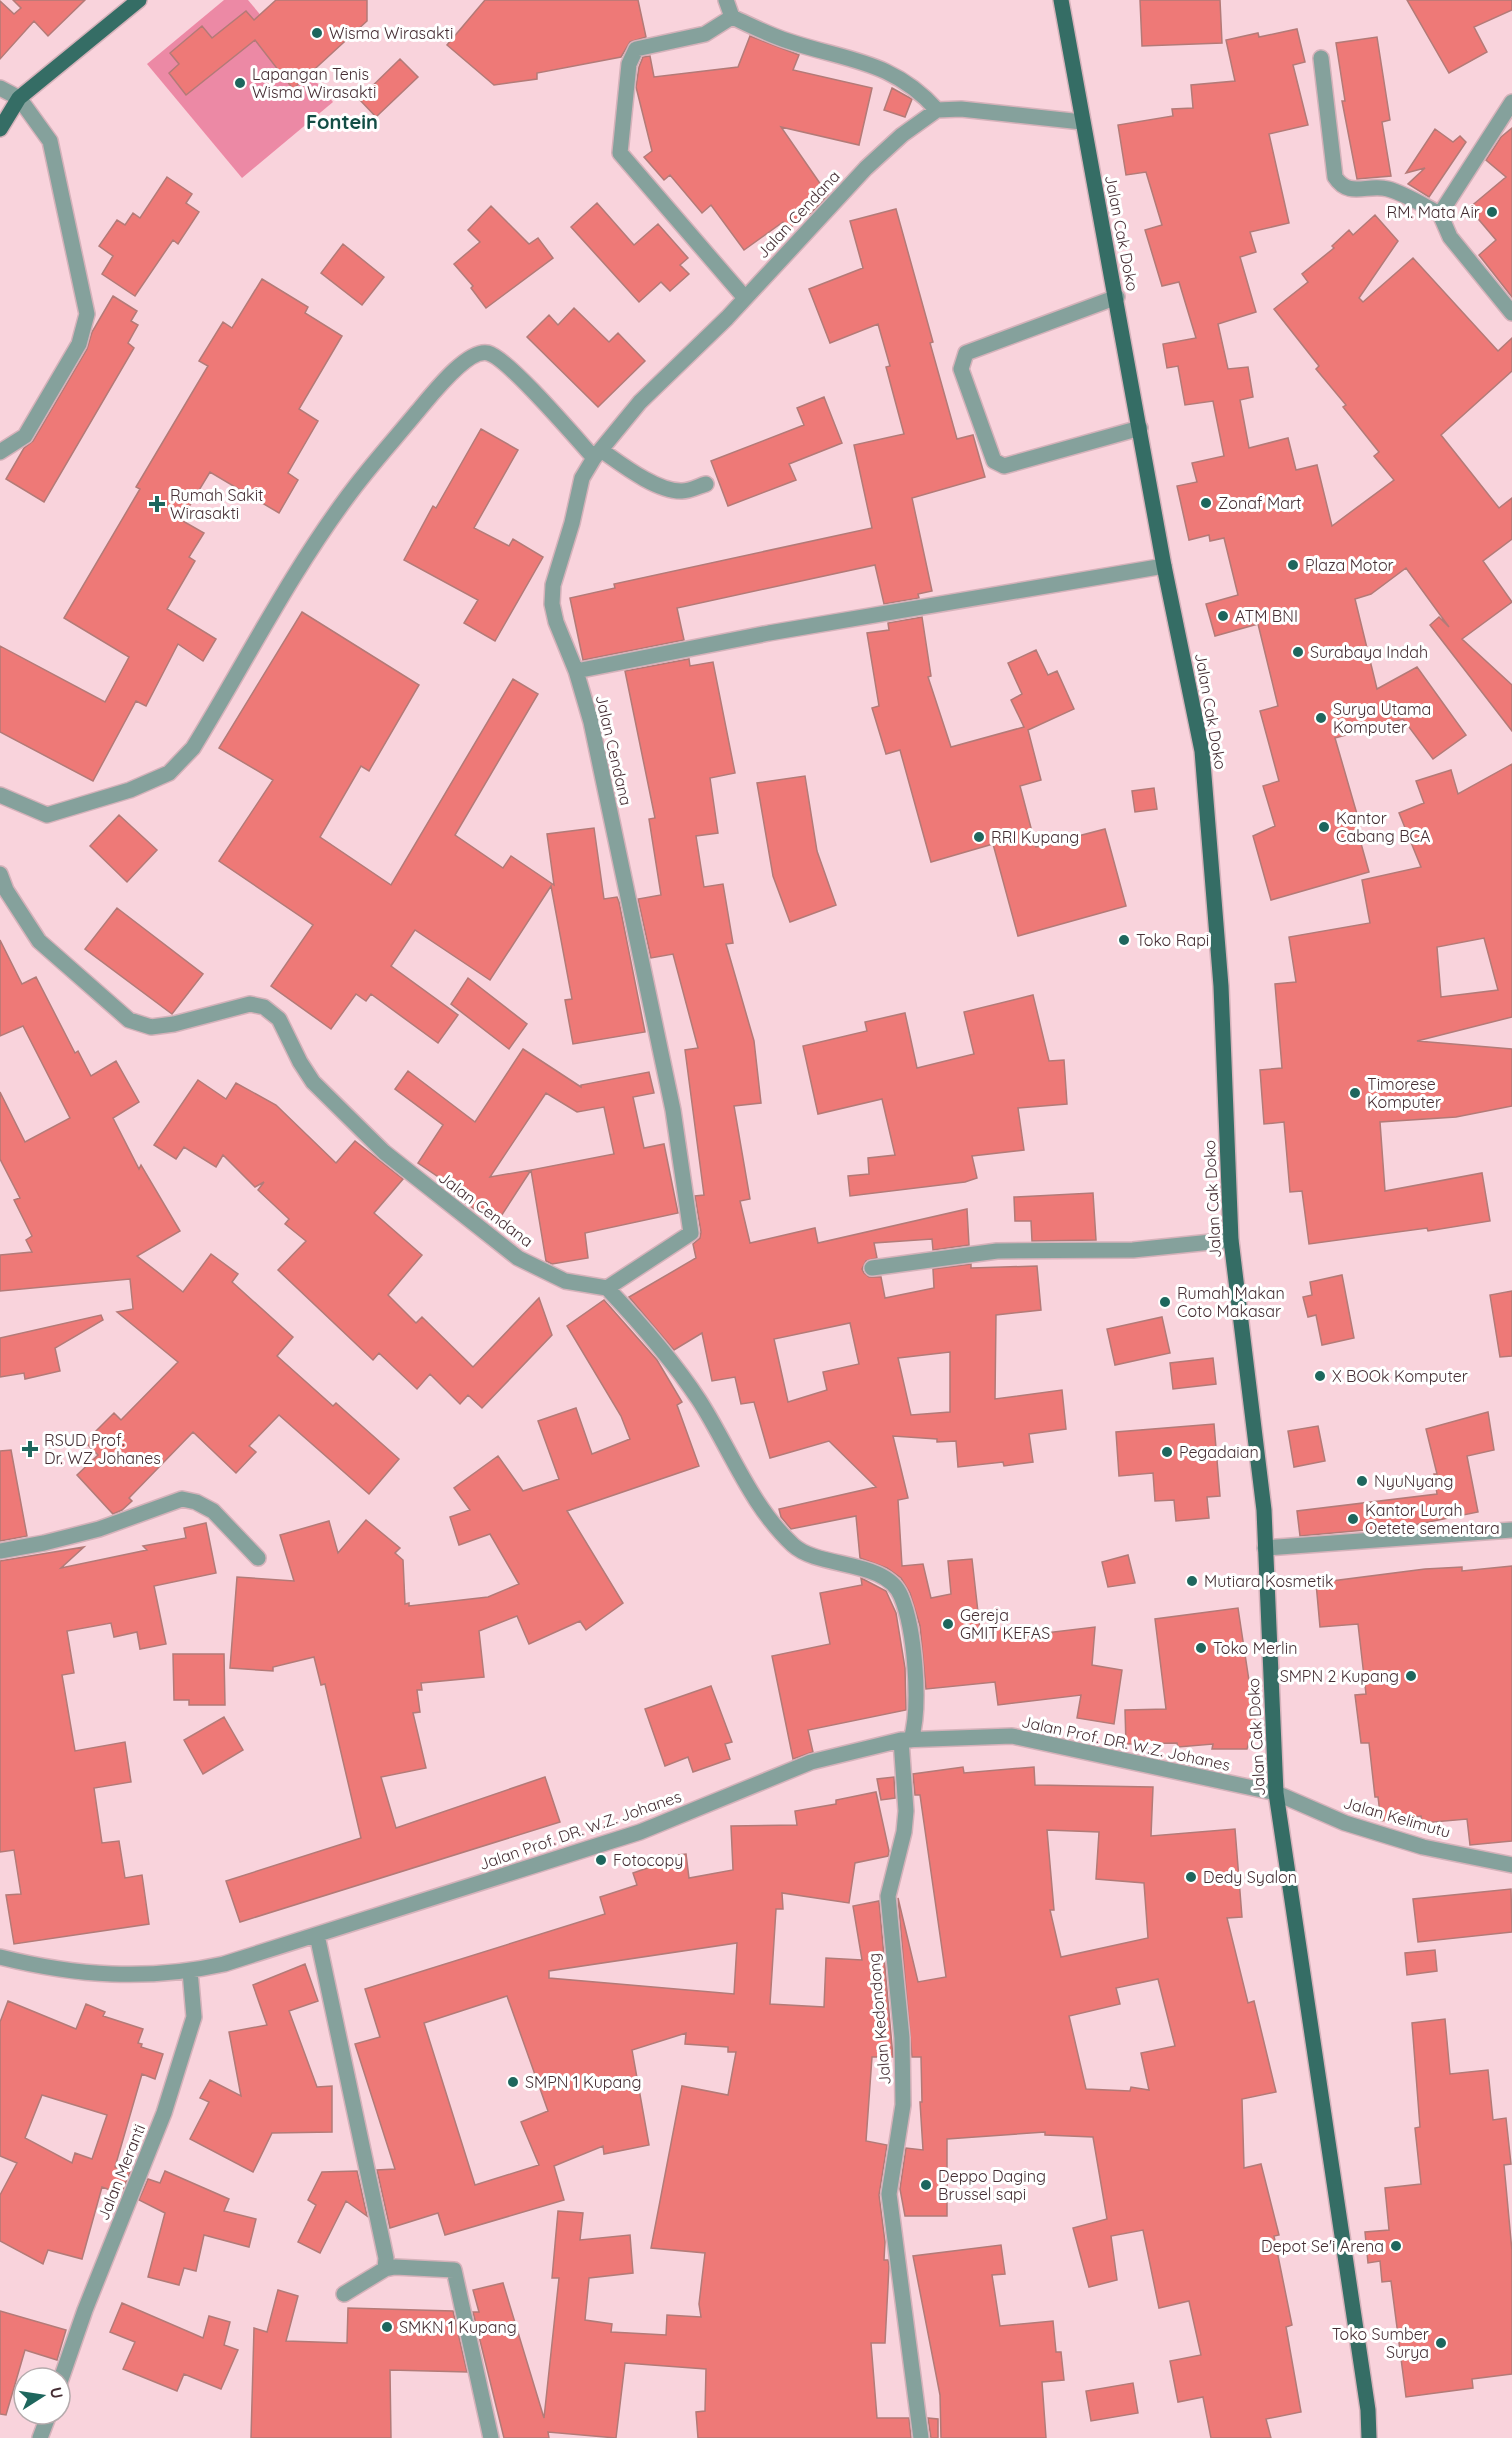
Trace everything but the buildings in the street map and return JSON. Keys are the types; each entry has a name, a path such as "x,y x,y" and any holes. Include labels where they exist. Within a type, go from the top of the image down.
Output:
{"main road":[{"path":"0,129 19,98 139,0"},
{"name":"Jalan Cak Doko","path":"1061,0 1082,122 1117,297 1164,566 1203,751 1221,987 1231,1240 1264,1510 1276,1793 1368,2410 1369,2438"}],"street":[{"path":"726,0 732,17 787,41 848,57 894,74 921,92 937,110 961,109 1082,122"},
{"path":"732,17 705,34 636,49 629,64 620,153 745,298"},
{"path":"1321,58 1335,177 1340,185 1349,190 1386,188 1440,214 1450,237 1512,313"},
{"path":"0,88 19,98 50,141 87,314 79,344 25,436 0,452"},
{"path":"1440,214 1512,102"},
{"name":"Jalan Cendana","path":"0,874 6,890 39,941 129,1020 151,1027 174,1024 250,1004 264,1007 279,1018 300,1062 313,1082 384,1152 518,1258 565,1281 607,1288 691,1233 673,1110 591,722 576,671 556,622 552,604 553,585 572,523 582,478 598,454 640,402 745,298 866,168 902,135 937,110"},
{"path":"1117,297 966,353 961,369 994,461 1004,466 1140,428"},
{"path":"0,795 47,815 130,790 169,773 193,748 313,547 348,496 434,392 469,357 487,352 496,357 598,454 666,488 683,491 706,484"},
{"path":"576,671 769,633 1164,566"},
{"path":"872,1268 997,1251 1133,1250 1231,1240"},
{"name":"Jalan Kedondong","path":"607,1288 673,1363 700,1402 746,1484 774,1524 795,1547 814,1556 860,1568 892,1583 901,1595 914,1663 917,1720 906,1740 904,1832 888,1896 902,2038 903,2105 889,2194 921,2438"},
{"path":"0,1551 99,1529 182,1499 196,1502 213,1511 258,1558"},
{"path":"1265,1548 1512,1530"},
{"name":"Jalan Prof. DR. W.Z. Johanes","path":"0,1957 29,1965 128,1976 190,1971 317,1935 640,1832 811,1762 906,1740 1012,1736 1276,1793"},
{"name":"Jalan Kelimutu","path":"1276,1793 1345,1822 1423,1847 1512,1865"},
{"path":"317,1935 386,2258 385,2269"},
{"name":"Jalan Meranti","path":"66,2366 85,2310 164,2112 194,2017 190,1971"},
{"path":"344,2294 385,2269 395,2267 454,2270 491,2438"}],"shaded area":[{"name":"Lapangan Tenis Wisma Wirasakti","path":"224,0 248,0 333,102 242,178 147,64"}],"place":[{"name":"Wisma Wirasakti","path":"317,33"},
{"name":"Lapangan Tenis Wisma Wirasakti","path":"240,83"},
{"name":"RM. Mata Air","path":"1492,212"},
{"name":"Zonaf Mart","path":"1206,503"},
{"name":"Rumah Sakit Wirasakti","path":"157,504"},
{"name":"Plaza Motor","path":"1293,565"},
{"name":"ATM BNI","path":"1223,616"},
{"name":"Surabaya Indah","path":"1298,652"},
{"name":"Surya Utama Komputer","path":"1321,718"},
{"name":"Kantor Cabang BCA","path":"1324,827"},
{"name":"RRI Kupang","path":"979,837"},
{"name":"Toko Rapi","path":"1124,940"},
{"name":"Timorese Komputer","path":"1355,1093"},
{"name":"Rumah Makan Coto Makasar","path":"1165,1302"},
{"name":"X BOOk Komputer","path":"1320,1376"},
{"name":"RSUD Prof. Dr. WZ Johanes","path":"30,1449"},
{"name":"Pegadaian","path":"1167,1452"},
{"name":"NyuNyang","path":"1362,1481"},
{"name":"Kantor Lurah Oetete sementara","path":"1353,1519"},
{"name":"Mutiara Kosmetik","path":"1192,1581"},
{"name":"Gereja GMIT KEFAS","path":"948,1624"},
{"name":"Toko Merlin","path":"1201,1648"},
{"name":"SMPN 2 Kupang","path":"1411,1676"},
{"name":"Fotocopy","path":"601,1860"},
{"name":"Dedy Syalon","path":"1191,1877"},
{"name":"SMPN 1 Kupang","path":"513,2082"},
{"name":"Deppo Daging Brussel sapi","path":"926,2185"},
{"name":"Depot Se'i Arena","path":"1396,2246"},
{"name":"SMKN 1 Kupang","path":"387,2327"},
{"name":"Toko Sumber Surya","path":"1441,2343"}],"district":[{"name":"Fontein","path":"342,121"}]}
